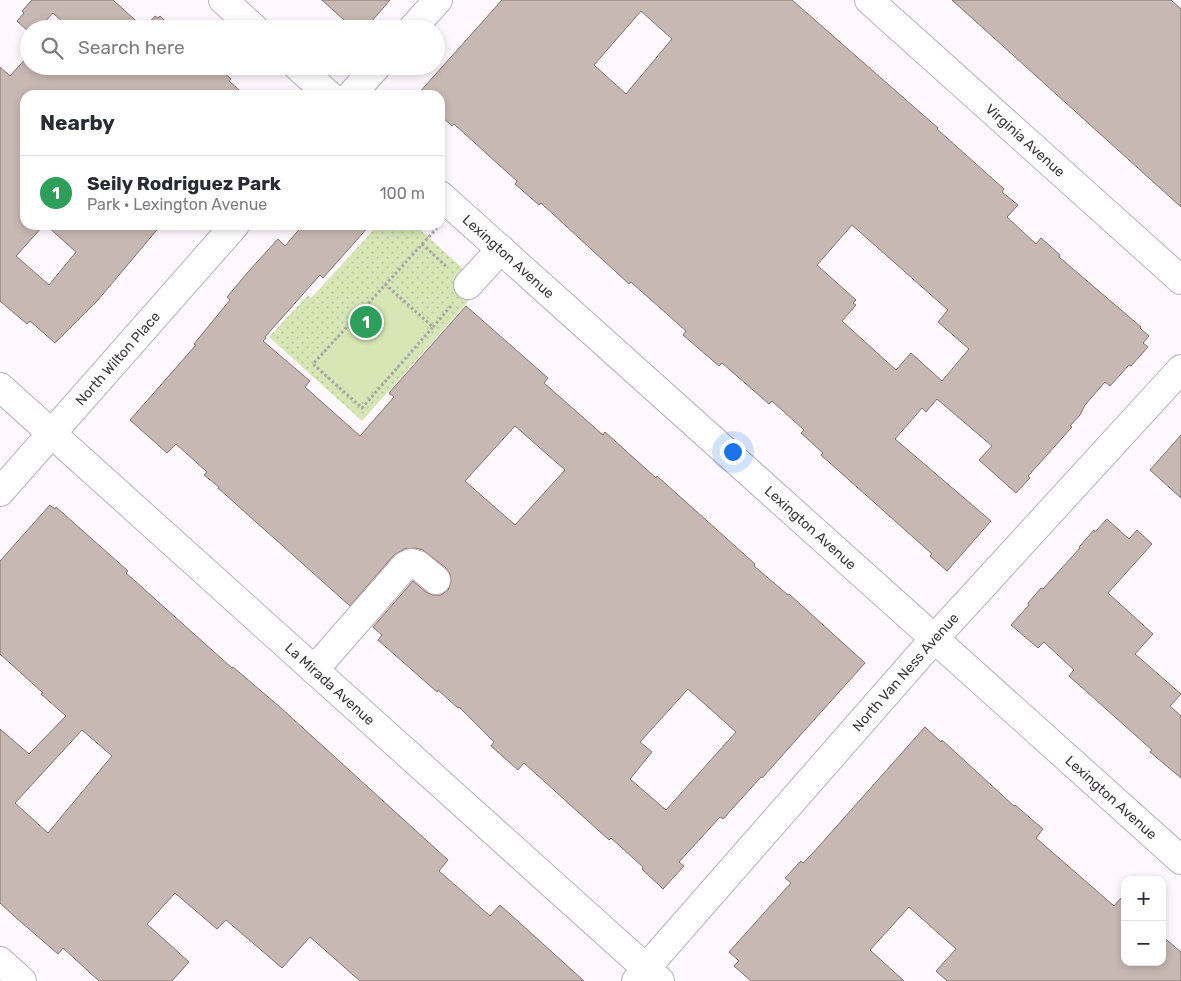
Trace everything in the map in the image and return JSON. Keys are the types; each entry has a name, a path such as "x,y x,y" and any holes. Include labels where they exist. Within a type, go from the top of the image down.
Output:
{"street":[{"path":"223,0 245,20"},
{"path":"420,20 438,0"},
{"name":"Virginia Avenue","path":"869,0 1181,280"},
{"path":"306,75 323,90"},
{"path":"355,90 369,75"},
{"name":"Lexington Avenue","path":"445,199 1181,860"},
{"name":"North Wilton Place","path":"0,492 231,230"},
{"path":"468,285 501,249"},
{"name":"North Van Ness Avenue","path":"647,977 934,639 1181,369"},
{"name":"La Mirada Avenue","path":"0,387 314,670 647,977"},
{"path":"314,670 405,566 411,563 418,566 436,580"},
{"path":"0,962 22,981"}],"path":[{"path":"385,284 433,327 362,408 313,364 385,284 435,230"}],"green space":[{"path":"373,230 420,230 482,286 362,421 269,337 308,295 311,298"},
{"path":"385,288 428,327 361,403 317,365"}],"building":[{"path":"32,0 113,0 135,20 60,20 53,13 46,20 20,20 20,24 17,21 24,13 22,11"},
{"path":"322,0 390,0 373,20 344,20"},
{"path":"502,0 792,0 938,128 1004,189 1002,192 1018,205 1007,217 1036,244 1041,238 1060,255 1059,257 1141,327 1149,336 1143,343 1148,347 1110,386 1105,382 1085,405 1080,415 1070,426 1072,427 1028,476 1030,478 1016,493 979,460 992,446 937,399 926,412 922,408 895,439 991,521 947,571 930,556 932,554 821,455 823,453 801,433 804,430 772,401 769,404 722,363 719,366 683,335 686,331 631,282 629,284 541,203 539,205 515,184 517,181 454,124 452,126 445,120 445,90 421,90 435,75 445,75 445,64","holes":["641,11 672,39 626,94 594,65","852,225 948,310 938,322 969,349 942,381 911,353 896,370 842,321 856,305 853,303 856,300 817,265"]},
{"path":"952,0 1171,0 1181,9 1181,207"},
{"path":"155,16 158,18 160,16 164,20 151,20"},
{"path":"20,65 20,75 227,75 231,79 229,81 239,90 20,90 20,230 39,230 16,256 49,285 76,252 52,230 157,230 98,300 55,343 30,321 27,324 0,301 0,67 10,76"},
{"path":"299,230 366,230 323,278 320,275 263,341 310,381 305,387 360,436 394,397 389,393 466,306 548,378 544,383 603,435 605,432 656,478 657,476 755,564 754,566 789,594 865,663 762,778 723,819 720,817 679,862 684,866 663,889 642,869 643,867 611,838 609,840 524,763 518,770 491,746 494,742 459,707 438,690 437,692 378,640 382,635 373,627 413,581 426,592 433,595 441,595 448,590 451,582 450,574 446,568 423,550 415,548 404,549 393,556 350,606 204,475 207,472 176,444 167,453 130,420 196,345 194,344 230,300 227,297 278,239 285,246","holes":["515,426 565,470 515,525 465,481","688,689 736,732 666,810 630,779 652,752 640,742"]},
{"path":"1181,435 1181,498 1150,470"},
{"path":"50,505 55,509 56,507 128,571 126,573 232,668 281,708 448,860 439,871 490,916 500,905 584,981 360,981 310,937 282,968 226,920 217,929 175,893 147,924 189,962 172,981 99,981 63,948 58,954 0,903 0,729 29,754 66,716 0,654 0,561","holes":["82,730 112,756 48,833 15,803"]},
{"path":"1107,519 1129,539 1137,530 1152,544 1108,593 1153,634 1135,654 1181,694 1170,706 1181,716 1181,778 1150,752 1152,750 1069,676 1074,670 1044,642 1038,648 1011,625 1041,588 1043,589 1094,530 1095,532"},
{"path":"925,727 941,742 942,740 1014,806 1043,829 1036,838 1114,906 1121,898 1121,966 1166,966 1166,939 1181,952 1181,981 947,981 936,971 956,949 909,907 870,950 904,981 751,981 734,966 739,961 729,952 791,883 785,878 801,861 803,863"}],"place":[{"name":"Seily Rodriguez Park","path":"366,322"}]}
